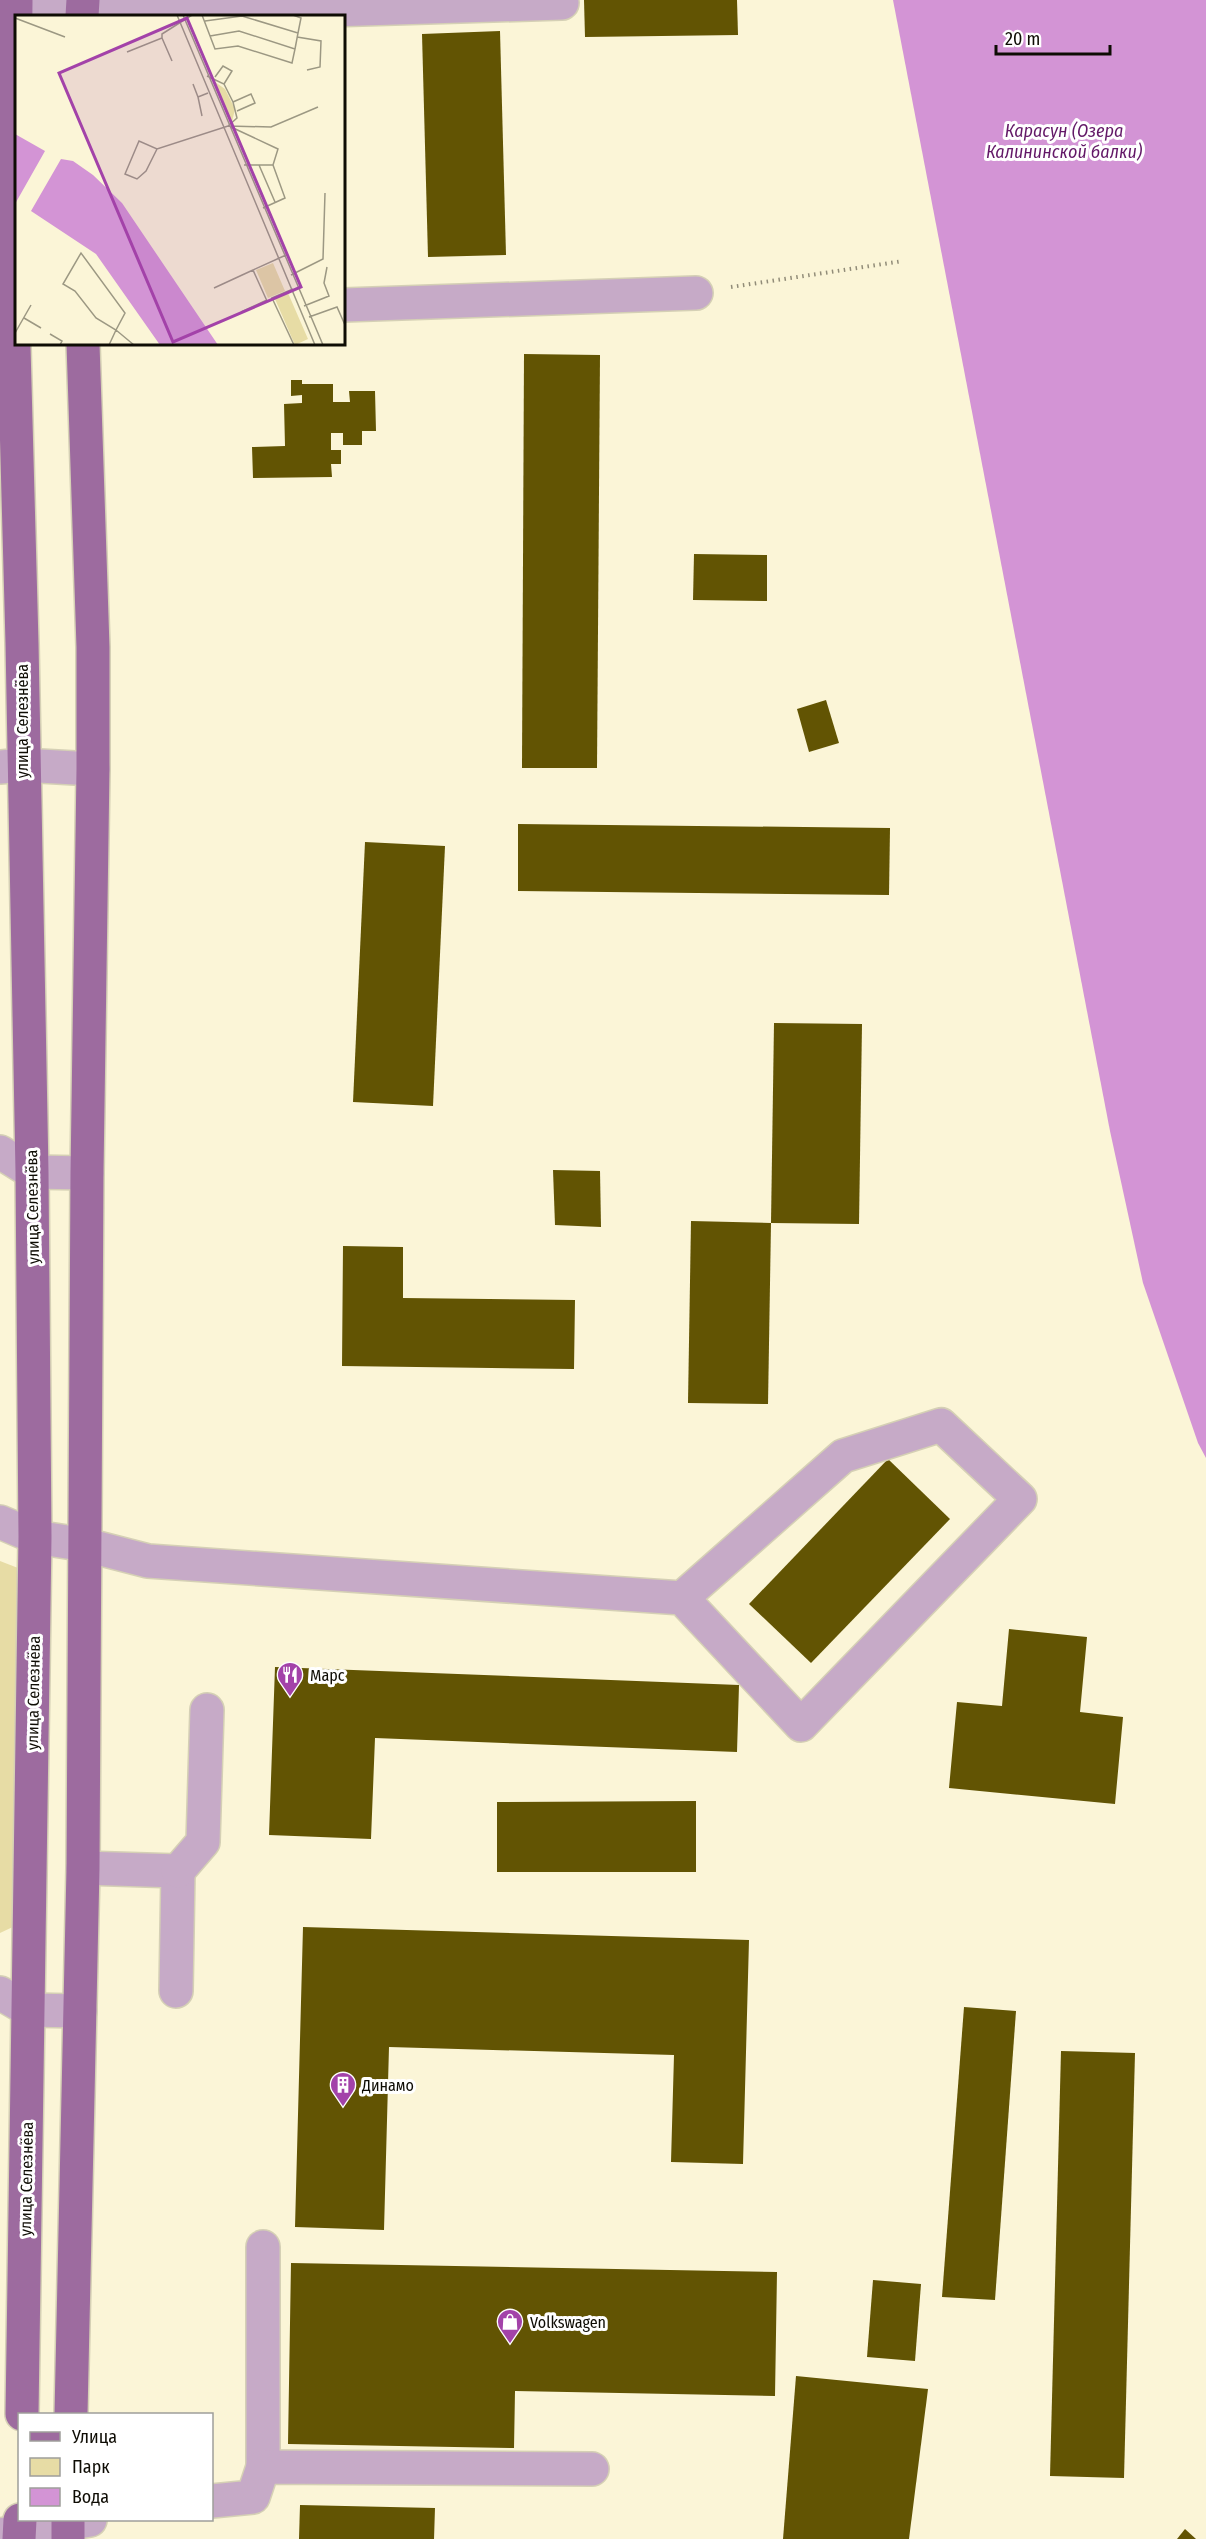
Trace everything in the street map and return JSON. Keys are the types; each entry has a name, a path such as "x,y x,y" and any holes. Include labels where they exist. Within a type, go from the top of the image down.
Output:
{"main road":[{"name":"улица Селезнёва","path":"15,7 10,130 15,310"},
{"name":"улица Селезнёва","path":"16,345 22,643 11,766 32,1172 34,1537 22,2413"},
{"path":"71,2413 83,1868 87,1173 93,769 93,647 83,345"}],"lane":[{"path":"15,7 82,10 264,6 319,14 562,3"},
{"path":"345,305 696,293"},
{"path":"11,766 93,769"},
{"path":"0,1152 32,1172 87,1173"},
{"path":"0,1522 34,1537 86,1545 148,1561 682,1598 801,1725 1020,1499 941,1425 843,1456 682,1598"},
{"path":"0,1495 34,1537"},
{"path":"0,1544 34,1537"},
{"path":"176,1991 178,1871 203,1842 207,1710"},
{"path":"83,1868 178,1871"},
{"path":"0,1993 29,2010 80,2011"},
{"path":"213,2501 253,2497 263,2467 263,2247"},
{"path":"263,2467 592,2469"},
{"path":"15,2531 74,2526"}],"path":[{"path":"696,293 903,261"}],"green space":[{"path":"0,1561 18,1568 17,1925 0,1933"}],"water":[{"name":"Карасун (Озера Калининской балки)","path":"893,0 1206,0 1206,1458 1198,1443 1143,1283 1110,1131"}],"building":[{"path":"584,0 737,0 738,35 585,37"},
{"path":"500,31 506,255 428,257 422,34"},
{"path":"524,354 600,355 597,768 522,768"},
{"path":"291,380 302,380 302,384 333,384 333,402 350,402 349,391 375,391 376,431 362,431 362,445 343,445 343,433 331,433 331,450 341,450 341,464 331,464 332,477 253,478 252,447 285,446 284,404 302,403 302,395 291,396"},
{"path":"694,554 767,555 767,601 693,600"},
{"path":"826,700 839,743 809,752 797,709"},
{"path":"518,824 890,828 889,895 518,891"},
{"path":"365,842 445,846 433,1106 353,1102"},
{"path":"774,1023 862,1024 859,1224 771,1223"},
{"path":"553,1170 600,1171 601,1227 555,1225"},
{"path":"691,1221 771,1223 768,1404 688,1403"},
{"path":"343,1246 403,1247 403,1298 575,1300 574,1369 342,1366"},
{"path":"888,1459 950,1519 811,1663 749,1604"},
{"path":"1009,1629 1087,1637 1080,1712 1123,1717 1115,1804 949,1788 957,1702 1002,1706"},
{"path":"275,1667 739,1685 737,1752 375,1738 371,1839 269,1835"},
{"path":"696,1801 696,1872 497,1872 497,1802"},
{"name":"Динамо","path":"303,1927 749,1940 743,2164 671,2162 674,2055 389,2047 384,2230 295,2227"},
{"path":"964,2007 1016,2011 995,2300 942,2297"},
{"path":"1061,2051 1135,2053 1124,2478 1050,2476"},
{"path":"291,2263 777,2272 775,2396 515,2391 514,2448 288,2444"},
{"path":"873,2280 921,2284 915,2361 867,2357"},
{"path":"796,2376 928,2389 909,2539 783,2539"},
{"path":"300,2505 435,2508 434,2539 299,2539"},
{"path":"1185,2529 1196,2539 1177,2539"}],"place":[{"name":"Марс","path":"290,1698"},
{"name":"Динамо","path":"343,2108"},
{"name":"Volkswagen","path":"510,2345"}]}
